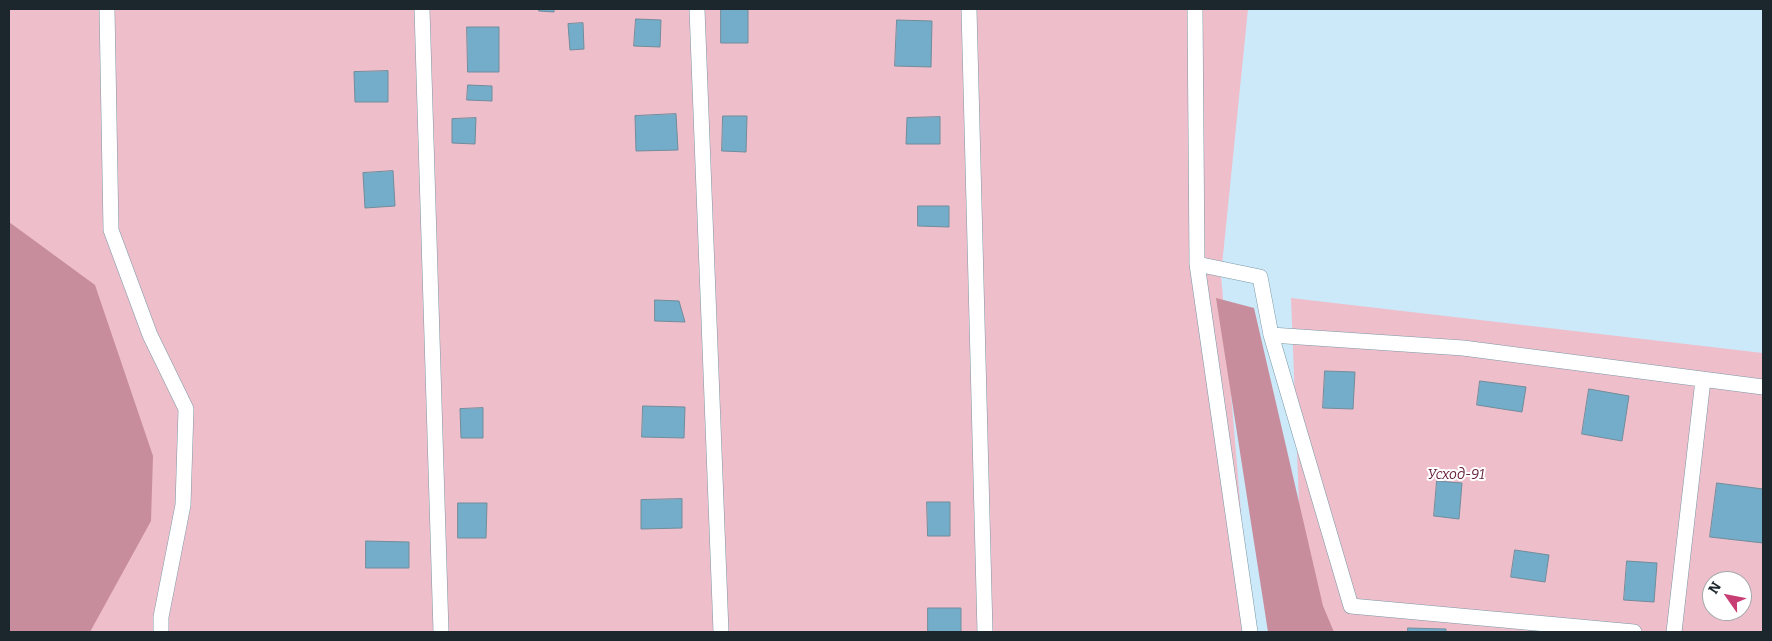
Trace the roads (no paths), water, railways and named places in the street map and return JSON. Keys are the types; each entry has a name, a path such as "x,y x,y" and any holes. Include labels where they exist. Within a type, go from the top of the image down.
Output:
{"lane":[{"path":"107,9 111,230 150,336 186,409 183,505 161,617 161,632"},
{"path":"422,9 441,632"},
{"path":"697,9 721,632"},
{"path":"969,9 985,632"},
{"path":"1195,9 1197,264 1250,632"},
{"path":"1197,264 1260,277 1271,335 1351,606 1634,632"},
{"path":"1271,335 1463,348 1763,387"},
{"path":"1674,632 1702,380"}],"park label":[{"name":"Усход-91","path":"1456,475"}]}
